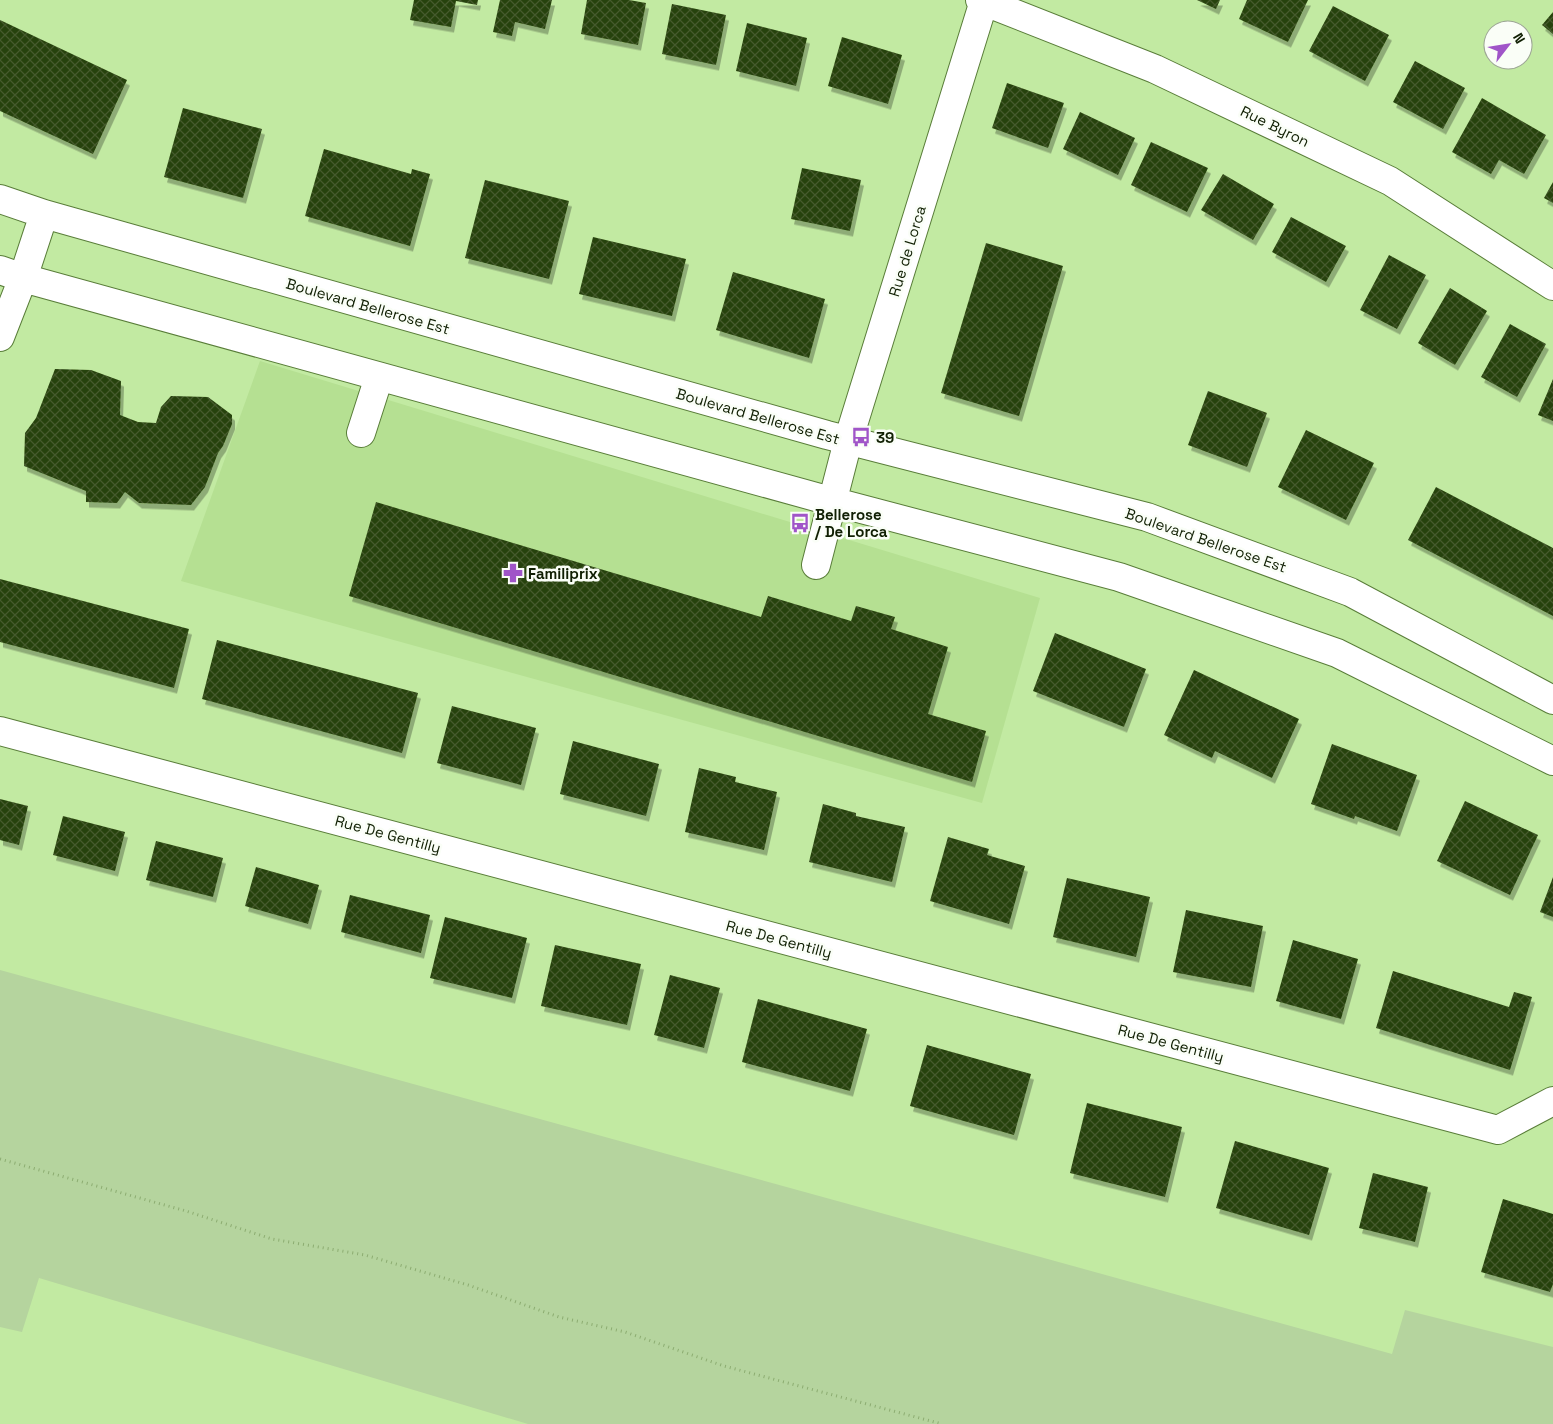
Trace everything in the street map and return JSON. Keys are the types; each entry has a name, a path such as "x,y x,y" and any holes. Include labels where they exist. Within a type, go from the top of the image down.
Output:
{"street":[{"name":"Rue Byron","path":"982,1 1155,69 1390,181 1553,286"},
{"name":"Rue de Lorca","path":"816,565 848,441 982,1"},
{"name":"Boulevard Bellerose Est","path":"0,199 44,214 848,441 1147,517 1350,592 1553,700"},
{"path":"0,337 11,274 44,214"},
{"path":"11,274 833,502 1119,577 1337,653 1553,761"},
{"path":"361,433 379,377"},
{"name":"Rue De Gentilly","path":"0,731 1498,1130 1553,1100"}],"path":[{"path":"0,1158 186,1211 272,1238 365,1255 468,1285 559,1317 626,1332 724,1366 942,1424"}],"shaded area":[{"path":"260,361 1040,598 982,803 181,581"},
{"path":"0,970 1392,1354 1405,1310 1553,1347 1553,1424 528,1424 39,1278 22,1332 0,1327"}],"building":[{"path":"414,0 478,0 477,5 456,1 451,27 410,20"},
{"path":"500,0 552,0 545,29 515,22 512,36 493,32"},
{"path":"587,0 629,0 646,3 638,45 581,34"},
{"path":"1197,0 1220,0 1216,9"},
{"path":"1247,0 1308,0 1288,42 1239,19"},
{"path":"672,4 726,15 716,65 662,54"},
{"path":"1333,6 1389,35 1365,81 1309,51"},
{"path":"1553,12 1553,34 1542,25"},
{"path":"0,20 127,80 93,154 0,111"},
{"path":"747,23 807,38 796,86 736,71"},
{"path":"842,37 902,55 888,104 828,86"},
{"path":"1415,61 1465,88 1443,129 1393,102"},
{"path":"1007,83 1064,103 1048,148 992,128"},
{"path":"1482,98 1546,135 1524,174 1499,160 1491,174 1452,152"},
{"path":"183,108 262,129 243,198 164,177"},
{"path":"1080,112 1135,138 1118,175 1063,149"},
{"path":"1151,142 1208,168 1187,212 1131,185"},
{"path":"324,149 411,174 412,169 430,174 410,246 305,216"},
{"path":"802,168 861,180 850,231 791,219"},
{"path":"1223,174 1274,204 1253,240 1201,210"},
{"path":"485,180 569,201 549,279 465,258"},
{"path":"1553,182 1553,203 1544,198"},
{"path":"1291,217 1346,246 1326,282 1272,252"},
{"path":"593,237 686,259 672,316 579,294"},
{"path":"986,243 1063,266 1019,416 941,393"},
{"path":"1389,255 1426,275 1397,329 1360,310"},
{"path":"733,272 825,299 809,358 716,330"},
{"path":"1450,288 1487,311 1455,365 1418,343"},
{"path":"1510,324 1546,344 1517,397 1481,377"},
{"path":"55,369 91,370 121,381 120,415 138,422 156,423 161,407 171,396 208,397 232,415 232,424 205,487 191,505 139,503 125,492 117,503 86,502 86,491 24,466 25,433 36,418"},
{"path":"1553,379 1553,421 1538,415"},
{"path":"1208,391 1267,413 1247,467 1188,445"},
{"path":"1306,430 1374,463 1346,520 1278,487"},
{"path":"1436,487 1553,548 1553,616 1408,540"},
{"path":"376,502 761,617 768,596 851,621 856,606 895,617 891,629 948,647 928,714 986,731 972,782 349,596"},
{"path":"0,579 189,629 174,688 0,642"},
{"path":"1055,633 1146,669 1124,727 1033,691"},
{"path":"217,640 418,693 402,753 202,699"},
{"path":"1194,670 1299,719 1272,778 1215,751 1212,758 1164,735"},
{"path":"452,706 536,728 521,785 437,763"},
{"path":"573,741 659,764 646,816 560,794"},
{"path":"1332,744 1417,775 1397,831 1355,816 1354,819 1311,804"},
{"path":"699,768 736,777 735,782 777,792 764,850 685,832"},
{"path":"0,799 28,806 19,845 0,840"},
{"path":"1465,801 1538,835 1510,895 1437,861"},
{"path":"823,804 856,813 856,816 905,827 892,882 809,862"},
{"path":"63,816 125,832 115,871 53,855"},
{"path":"948,837 989,849 987,855 1025,866 1009,924 930,901"},
{"path":"156,841 223,858 213,897 146,880"},
{"path":"256,867 319,885 308,924 245,906"},
{"path":"1553,877 1553,917 1540,912"},
{"path":"1067,878 1150,897 1136,957 1053,937"},
{"path":"350,895 430,915 421,953 341,932"},
{"path":"1186,910 1263,926 1251,987 1173,972"},
{"path":"445,917 527,938 512,998 430,978"},
{"path":"1293,940 1358,959 1341,1019 1276,1001"},
{"path":"555,945 641,964 627,1025 541,1006"},
{"path":"1393,971 1509,1007 1514,992 1532,997 1510,1070 1376,1028"},
{"path":"670,975 720,988 704,1048 654,1035"},
{"path":"758,999 867,1029 850,1091 742,1062"},
{"path":"927,1045 1031,1074 1014,1135 910,1106"},
{"path":"1087,1103 1182,1127 1165,1197 1070,1173"},
{"path":"1235,1141 1329,1168 1309,1235 1216,1208"},
{"path":"1373,1173 1428,1187 1415,1242 1359,1228"},
{"path":"1503,1199 1553,1214 1553,1284 1550,1292 1481,1272"}],"place":[{"name":"39","path":"861,437"},
{"name":"Bellerose / De Lorca","path":"800,523"},
{"name":"Familiprix","path":"513,573"}]}
